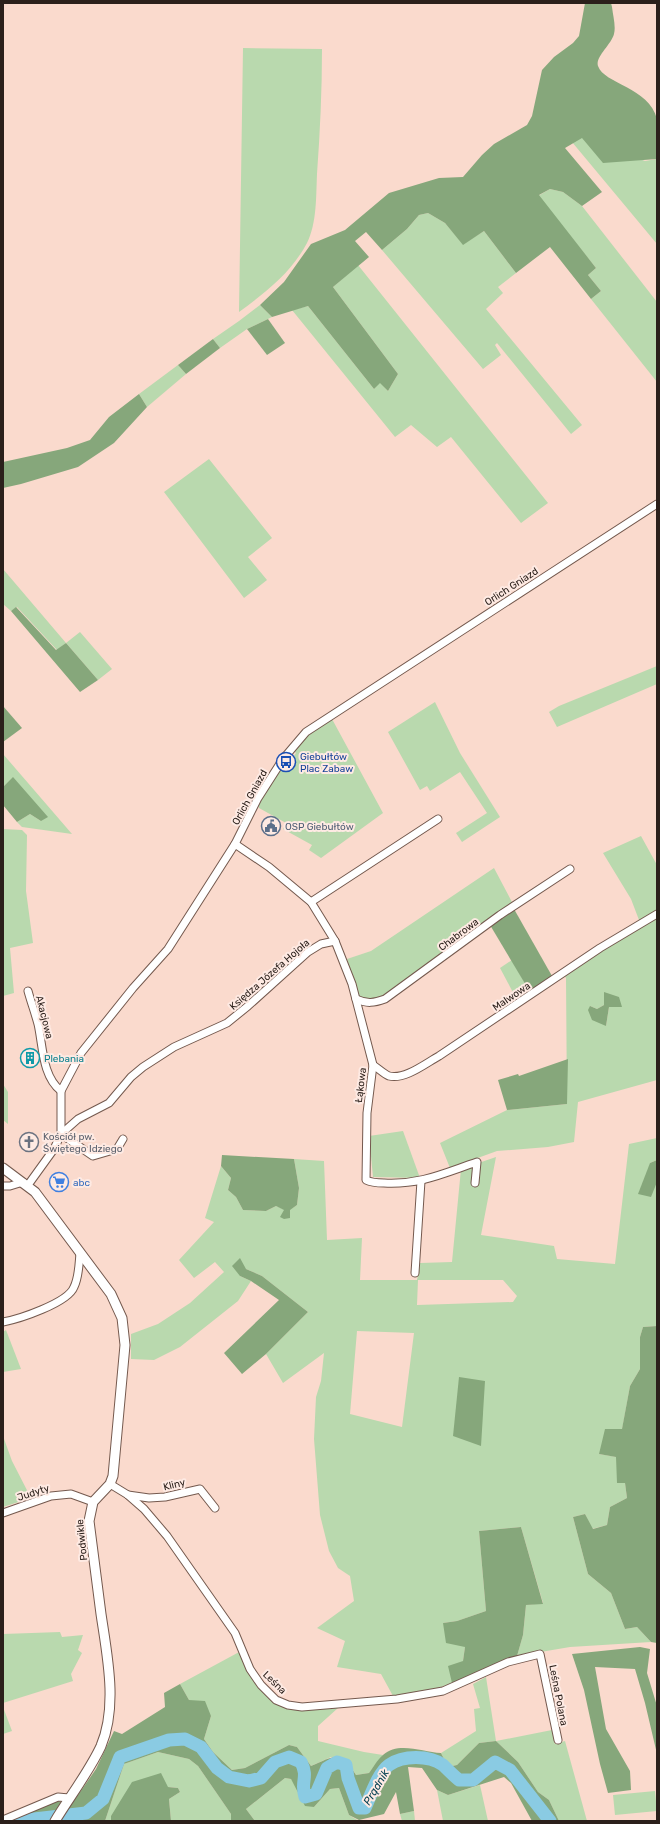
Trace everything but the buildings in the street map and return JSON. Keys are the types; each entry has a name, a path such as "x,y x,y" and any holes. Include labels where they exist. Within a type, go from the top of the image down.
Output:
{"street":[{"name":"Orlich Gniazd","path":"26,1184 54,1149 61,1134 61,1091 81,1053 133,988 168,949 235,844 258,798 283,758 306,732 657,504"},
{"path":"311,902 438,819"},
{"name":"Łąkowa","path":"235,844 269,867 311,902 336,941 356,999 373,1065 367,1113 366,1180 390,1184 421,1182 477,1162 475,1183"},
{"name":"Chabrowa","path":"356,999 364,1003 373,1003 385,999 500,915 570,869"},
{"name":"Malwowa","path":"373,1065 389,1076 402,1075 426,1063 464,1040 600,948 657,914"},
{"name":"Księdza Józefa Hojoła","path":"61,1134 78,1119 109,1103 131,1077 143,1067 174,1047 227,1023 308,952 320,944 336,941"},
{"name":"Akacjowa","path":"28,991 38,1024 46,1068 57,1088 61,1091"},
{"path":"61,1134 93,1156 117,1150 123,1139"},
{"path":"3,1168 26,1184 112,1294 119,1307 124,1332 118,1429 113,1476 110,1484 93,1502"},
{"path":"415,1273 421,1182"},
{"path":"3,1186 26,1184"},
{"path":"3,1322 33,1314 66,1296 74,1289 80,1253"},
{"name":"Leśna","path":"110,1484 128,1495 144,1509 167,1536 204,1586 235,1633 250,1669 261,1685 276,1700 288,1705 302,1708 381,1701 443,1691 508,1662 540,1654"},
{"name":"Kliny","path":"128,1495 149,1498 165,1497 200,1489 215,1508"},
{"name":"Judyty","path":"3,1513 51,1496 71,1494 93,1502"},
{"name":"Podwikle","path":"55,1821 101,1745 108,1722 110,1702 104,1632 89,1521 93,1502"},
{"name":"Leśna Polana","path":"540,1654 558,1740"},
{"path":"3,1820 58,1798 68,1801"}],"green space":[{"path":"585,3 611,3 615,31 599,59 598,66 602,72 645,100 652,108 657,119 658,129 657,159 603,163 582,138 565,148 602,192 582,206 563,192 550,189 539,195 596,268 588,275 601,291 591,299 550,247 516,273 484,231 463,245 445,223 428,213 419,215 407,229 382,250 366,232 355,241 369,257 333,287 398,374 388,391 380,383 374,389 308,306 272,317 260,305 284,282 311,244 345,230 389,193 439,178 463,177 482,155 494,144 527,125 532,116 542,70 554,57 573,43 579,36"},
{"path":"243,48 322,49 322,65 321,112 313,227 301,254 286,273 259,297 239,312"},
{"path":"582,137 645,161 657,159 657,244 572,142"},
{"path":"550,189 563,192 582,206 657,302 657,382 591,299 601,291 588,275 596,268 538,196"},
{"path":"428,213 445,223 463,244 484,231 516,273 498,287 503,293 486,309 582,425 571,434 497,343 495,345 501,355 483,369 382,250 407,229 419,215"},
{"path":"358,265 548,503 521,523 451,437 437,447 411,425 395,437 292,310 308,306 374,389 380,382 388,391 398,374 333,287"},
{"path":"260,305 272,317 247,329 220,348 213,339"},
{"path":"268,319 285,343 267,355 247,329"},
{"path":"213,339 220,348 186,374 178,365"},
{"path":"178,365 186,374 147,407 139,394"},
{"path":"139,394 147,407 114,443 78,467 3,488 3,462 67,448 90,440 109,417"},
{"path":"209,459 272,538 248,557 267,580 244,598 164,492"},
{"path":"3,569 66,643 57,650 17,607 11,611 3,604"},
{"path":"16,607 56,650 66,643 98,680 80,692 11,611"},
{"path":"80,632 112,669 98,680 66,643"},
{"path":"657,666 657,684 557,727 549,712 559,706"},
{"path":"435,702 460,753 500,817 462,842 456,833 487,813 460,772 430,791 427,786 420,790 388,732"},
{"path":"3,706 22,728 3,742"},
{"path":"332,719 383,813 321,858 309,850 312,845 283,829 286,823 259,808 258,803 284,762 287,765 296,753 294,751 306,737"},
{"path":"3,754 72,834 22,827 17,822 30,814 41,821 13,778 3,787"},
{"path":"13,777 48,817 41,821 30,814 17,822 3,805 3,787"},
{"path":"3,829 22,830 27,835 26,891 33,943 10,948 14,993 3,996"},
{"path":"641,836 657,865 657,1080 578,1102 574,1142 548,1147 497,1151 450,1168 440,1143 507,1110 567,1104 566,978 561,970 639,920 631,899 603,853","holes":["604,1005 609,1007 606,1026 590,1006 597,1009"]},
{"path":"494,868 513,904 385,996 372,1000 359,997 347,959 371,951"},
{"path":"514,909 552,976 530,992 490,925"},
{"path":"512,960 530,992 517,1000 500,968"},
{"path":"604,992 619,997 622,1007 609,1007 606,1026 592,1020 588,1010 590,1006 597,1009 604,1005"},
{"path":"568,1059 567,1104 507,1110 498,1080 518,1074 519,1076"},
{"path":"3,1084 8,1092 8,1124 3,1120"},
{"path":"403,1131 420,1178 373,1177 369,1136"},
{"path":"657,1138 657,1160 650,1163 657,1182 657,1326 643,1327 640,1337 640,1369 630,1386 622,1430 599,1454 617,1457 617,1483 625,1483 627,1498 610,1507 607,1525 592,1529 585,1514 573,1517 588,1574 611,1593 625,1629 637,1627 651,1642 570,1647 517,1656 523,1635 526,1605 543,1603 521,1527 479,1531 486,1611 457,1621 443,1623 465,1647 463,1661 452,1683 430,1691 393,1696 381,1674 337,1667 345,1641 317,1628 354,1601 350,1576 338,1568 329,1551 320,1515 314,1439 316,1397 321,1381 324,1353 283,1383 266,1354 308,1312 262,1276 246,1269 240,1276 251,1281 238,1301 180,1347 154,1360 131,1359 131,1334 158,1324 190,1303 224,1272 215,1262 194,1278 179,1260 214,1222 205,1218 221,1166 231,1178 228,1190 236,1197 243,1210 266,1211 276,1206 287,1209 297,1205 299,1188 294,1159 324,1161 327,1240 362,1238 360,1280 417,1280 420,1263 452,1262 461,1169 496,1157 481,1235 554,1246 557,1259 615,1264 629,1144","holes":["418,1280 503,1280 517,1296 513,1302 417,1305","357,1331 414,1333 402,1427 350,1414"]},
{"path":"222,1155 294,1159 299,1188 297,1205 290,1210 290,1218 284,1219 280,1217 284,1210 276,1206 266,1211 243,1210 236,1197 228,1190 231,1178 221,1166"},
{"path":"657,1160 657,1182 651,1197 638,1194 650,1163"},
{"path":"240,1258 246,1269 262,1276 308,1312 266,1354 242,1374 224,1353 279,1300 251,1281 240,1276 232,1266"},
{"path":"657,1326 657,1643 651,1642 637,1627 625,1629 611,1593 588,1574 573,1517 585,1514 593,1529 607,1525 610,1507 627,1498 625,1483 617,1483 616,1457 599,1454 605,1429 622,1429 630,1386 640,1369 640,1337 643,1327"},
{"path":"6,1330 21,1369 3,1372 3,1332"},
{"path":"459,1377 485,1381 481,1446 453,1436"},
{"path":"3,1436 12,1461 31,1498 3,1507"},
{"path":"521,1527 543,1604 526,1605 523,1635 517,1656 452,1683 448,1666 463,1661 465,1647 446,1643 443,1623 457,1621 486,1611 479,1531"},
{"path":"60,1632 62,1637 83,1635 78,1650 82,1653 71,1674 73,1681 3,1703 3,1634"},
{"path":"640,1647 650,1649 647,1673 657,1706 657,1754 635,1669 595,1667 606,1729 630,1771 631,1790 608,1793 600,1764 584,1690 572,1654"},
{"path":"241,1651 262,1690 303,1710 338,1708 318,1726 318,1741 383,1755 369,1773 356,1775 348,1761 331,1757 311,1766 297,1747 289,1745 245,1768 232,1770 213,1752 204,1739 211,1716 189,1700 180,1684"},
{"path":"486,1677 496,1741 479,1743 457,1765 448,1767 441,1753 476,1731 474,1709 480,1708 473,1684"},
{"path":"180,1684 189,1700 205,1701 211,1716 204,1739 213,1752 232,1770 245,1768 289,1745 297,1747 311,1766 332,1757 342,1758 351,1767 356,1775 369,1773 383,1755 389,1751 403,1748 441,1753 448,1767 457,1765 479,1743 496,1741 518,1762 538,1792 549,1800 559,1821 532,1821 511,1783 504,1777 448,1795 437,1790 422,1768 408,1767 414,1811 400,1814 396,1792 384,1814 359,1820 349,1815 339,1788 330,1789 314,1807 305,1806 291,1779 285,1778 246,1809 255,1821 231,1821 231,1814 198,1766 189,1759 158,1752 124,1764 105,1821 60,1821 96,1769 114,1731 122,1734 165,1707 164,1693"},
{"path":"3,1707 12,1731 3,1734"},
{"path":"552,1730 555,1744 565,1741 587,1821 559,1821 549,1800 538,1792 518,1762 496,1741"},
{"path":"158,1752 189,1759 198,1766 231,1814 231,1821 171,1821 169,1799 180,1792 178,1788 168,1787 111,1816 111,1821 105,1821 124,1764"},
{"path":"161,1773 168,1787 178,1788 180,1792 169,1799 171,1821 111,1821 111,1816 132,1782"},
{"path":"285,1778 291,1779 314,1807 330,1789 339,1788 349,1815 359,1821 255,1821 246,1809"},
{"path":"480,1785 488,1821 443,1821 437,1790 448,1795"},
{"path":"655,1791 657,1811 615,1815 613,1795"},
{"path":"58,1801 62,1802 51,1821 4,1821"},
{"path":"414,1811 415,1821 402,1821 400,1814"}],"waterway":[{"name":"Prądnik","path":"17,1821 86,1813 103,1799 120,1757 169,1740 185,1739 201,1747 217,1768 229,1777 249,1781 261,1778 275,1762 289,1757 301,1762 304,1772 303,1787 305,1797 316,1794 327,1768 337,1762 346,1765 348,1778 359,1808 365,1808 381,1773 389,1765 401,1759 431,1759 443,1765 459,1780 473,1780 495,1762 510,1770 550,1821"}],"place":[{"name":"Giebułtów Plac Zabaw","path":"286,762"},
{"name":"OSP Giebułtów","path":"271,826"},
{"name":"Plebania","path":"30,1058"},
{"name":"Kościół pw. Świętego Idziego","path":"29,1142"},
{"name":"abc","path":"59,1182"}]}
